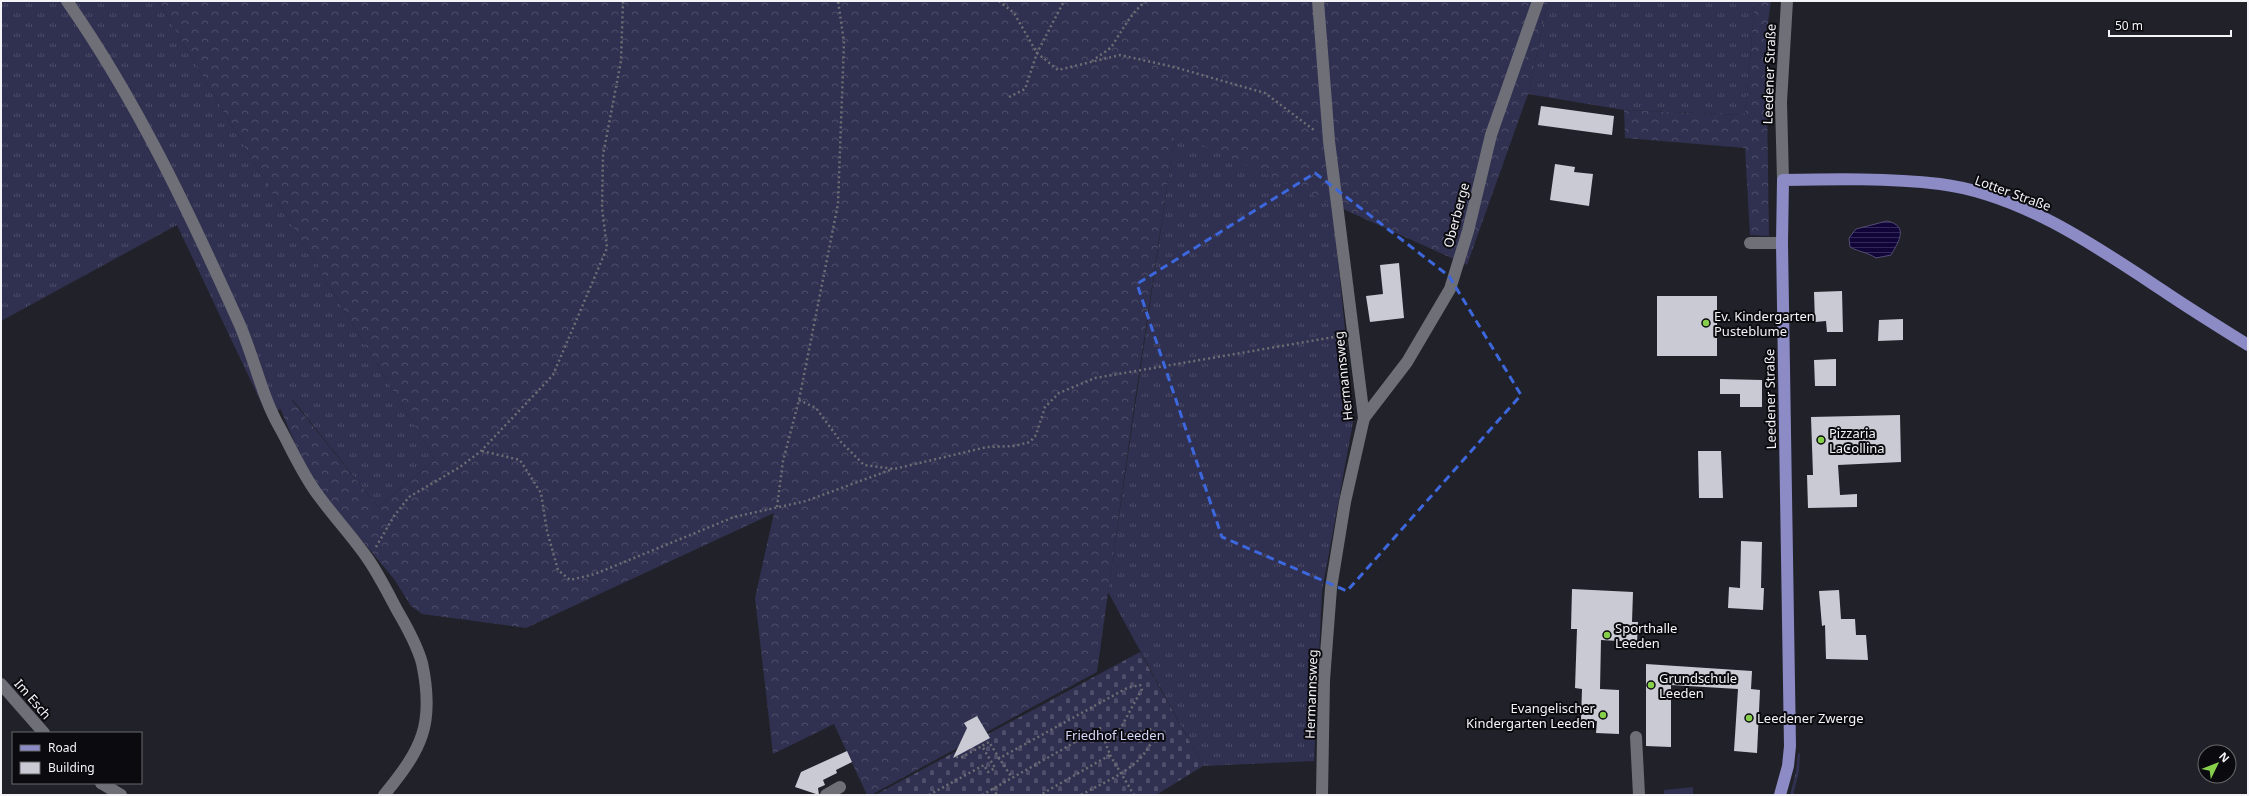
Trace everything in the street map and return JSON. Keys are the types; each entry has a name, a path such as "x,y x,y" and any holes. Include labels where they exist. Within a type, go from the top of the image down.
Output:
{"main road":[{"name":"Lotter Straße","path":"1783,180 1861,179 1941,184 1987,196 2041,216 2107,254 2248,345"},
{"name":"Leedener Straße","path":"1780,795 1788,766 1790,746 1782,243 1783,180"}],"street":[{"path":"67,1 94,40 155,147 201,238 243,332 278,425 316,493 369,560 410,631 421,662 427,700 426,722 420,743 407,766 384,795"},
{"name":"Hermannsweg","path":"1318,1 1329,141 1364,418 1345,502 1331,588 1324,680 1322,795"},
{"name":"Oberberge","path":"1364,418 1407,362 1450,289 1468,231 1491,135 1538,1"},
{"name":"Leedener Straße","path":"1783,180 1781,102 1787,1"},
{"path":"1750,243 1782,243"},
{"name":"Im Esch","path":"1,684 43,732"},
{"path":"1636,737 1639,795"},
{"path":"103,784 121,795"},
{"path":"826,795 840,787"}],"path":[{"path":"369,560 394,516 408,497 460,467 481,451 553,375 606,248 602,208 603,155 621,61 623,1"},
{"path":"777,508 783,461 799,400 838,204 844,42 838,1"},
{"path":"999,1 1014,13 1037,53 1058,70 1120,55 1174,67 1265,93 1329,141"},
{"path":"1009,97 1025,89 1037,53 1064,1"},
{"path":"1092,62 1102,52 1111,48 1134,10 1146,1"},
{"path":"481,451 520,460 540,494 546,531 558,570 570,580 595,574 734,517 806,501 894,469 987,447 1014,446 1030,442 1036,434 1045,407 1059,393 1095,378 1353,334"},
{"path":"799,400 816,408 841,442 864,465 894,469"},
{"path":"998,759 1127,688 1140,685 1142,689 1130,708 1119,731 1111,740"},
{"path":"982,795 1100,728 1110,755 1122,772 1134,795"},
{"path":"1081,795 1140,760 1152,742 1155,733 1152,729 1122,735 1106,742"},
{"path":"956,757 962,757 989,742 998,759 1012,778"},
{"path":"932,794 984,765 988,772 995,768 982,746"},
{"path":"1040,795 1110,755"},
{"path":"993,788 997,795"}],"highlighted area":[{"path":"1315,173 1449,276 1521,395 1347,591 1222,537 1137,284"}],"green space":[{"path":"1,1 158,1 258,170 435,459 378,507 293,400 268,417 177,225 1,321"},
{"path":"158,1 1548,1 1528,94 1467,265 1175,133 1135,400 1097,672 871,795 867,795 834,724 773,754 755,598 774,513 526,628 422,614 411,606 394,579 324,495 299,453 280,408 292,400 378,507 435,459 258,170"},
{"path":"1548,1 1755,1 1745,115 1624,110 1528,94"},
{"path":"1755,1 1771,1 1766,37 1769,236 1750,235 1745,148 1625,138 1624,110 1745,115"},
{"path":"1175,132 1332,203 1354,417 1322,591 1314,761 1203,766 1108,592"},
{"name":"Friedhof Leeden","path":"1140,652 1203,766 1156,795 875,795"},
{"path":"1800,753 1799,772 1793,795 1790,795 1796,772 1798,754"},
{"path":"1693,787 1693,795 1664,795 1664,790"}],"shaded area":[{"path":"1887,221 1894,223 1900,230 1899,239 1891,255 1876,258 1850,247 1849,238 1856,229"}],"building":[{"path":"1541,106 1614,116 1612,135 1538,125"},
{"path":"1555,164 1575,167 1574,172 1593,174 1589,206 1550,200"},
{"path":"1399,263 1404,318 1370,322 1366,296 1383,294 1380,265"},
{"path":"1842,291 1843,332 1827,332 1826,321 1815,322 1814,292"},
{"path":"1657,296 1717,296 1717,356 1657,356"},
{"path":"1903,319 1903,340 1878,341 1879,320"},
{"path":"1836,359 1836,386 1815,386 1814,360"},
{"path":"1720,379 1762,380 1762,407 1740,407 1740,394 1720,394"},
{"path":"1900,415 1901,462 1838,465 1840,495 1857,494 1857,507 1808,508 1807,475 1813,475 1811,417"},
{"path":"1698,451 1721,451 1723,498 1699,498"},
{"path":"1741,541 1762,542 1761,588 1764,588 1763,610 1728,608 1729,587 1740,588"},
{"name":"Sporthalle Leeden","path":"1572,589 1633,592 1632,622 1638,622 1637,642 1601,640 1600,689 1619,690 1619,734 1596,733 1597,721 1581,720 1582,689 1575,688 1577,629 1571,629"},
{"path":"1839,590 1841,619 1855,619 1856,635 1866,635 1868,660 1826,659 1825,625 1822,626 1819,591"},
{"path":"1646,664 1752,671 1751,689 1760,690 1757,753 1734,751 1738,689 1671,685 1671,747 1646,746"},
{"path":"977,716 990,738 953,758 967,728 964,723"},
{"path":"847,751 852,762 836,770 837,773 823,780 825,785 818,788 819,795 795,787 801,772"}],"place":[{"name":"Ev. Kindergarten Pusteblume","path":"1706,323"},
{"name":"Pizzaria LaCollina","path":"1821,440"},
{"name":"Sporthalle Leeden","path":"1607,635"},
{"name":"Grundschule Leeden","path":"1651,685"},
{"name":"Evangelischer Kindergarten Leeden","path":"1603,715"},
{"name":"Leedener Zwerge","path":"1749,718"}]}
